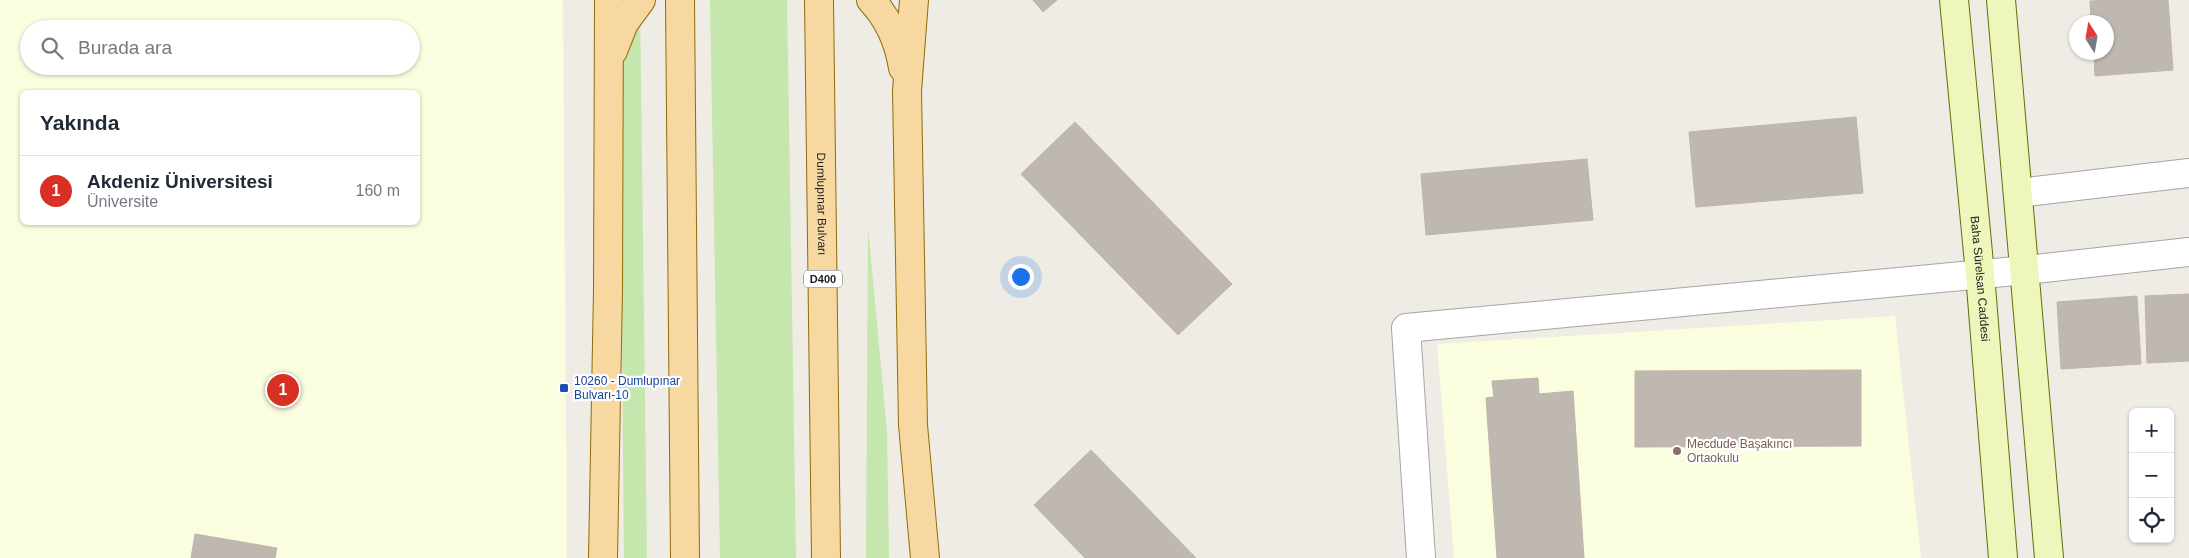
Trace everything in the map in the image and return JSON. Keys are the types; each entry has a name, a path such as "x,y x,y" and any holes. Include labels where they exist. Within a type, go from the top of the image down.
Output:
{"main road":[{"path":"602,558 608,290 609,0"},
{"path":"608,64 624,23 641,0"},
{"path":"680,0 685,558"},
{"name":"Dumlupınar Bulvarı","path":"819,0 826,558"},
{"path":"871,0 880,10 900,49 907,91"},
{"path":"914,0 907,91 913,425 925,558"},
{"name":"Baha Sürelsan Caddesi","path":"1954,0 1980,274 2003,558"},
{"path":"2001,0 2026,270 2049,558"}],"street":[{"path":"2019,193 2189,173"},
{"path":"1421,558 1406,328 2026,270 2189,252"}],"shaded area":[{"path":"0,0 563,0 567,558 0,558"},
{"name":"Mecdude Başakıncı Ortaokulu","path":"1895,316 1921,558 1454,558 1437,344"}],"green space":[{"path":"619,0 640,0 647,558 624,558"},
{"path":"710,0 787,0 796,558 720,558"},
{"path":"868,227 887,431 889,558 866,558"}],"building":[{"path":"1033,0 1057,0 1043,12"},
{"path":"2168,0 2173,70 2095,76 2094,60 2114,60 2114,15 2091,15 2090,1"},
{"path":"1856,117 1863,193 1696,207 1689,132"},
{"path":"1075,122 1232,284 1178,335 1021,174"},
{"path":"1587,159 1593,220 1426,235 1421,174"},
{"path":"2189,294 2189,361 2147,363 2145,296"},
{"path":"2137,296 2141,364 2061,369 2057,302"},
{"path":"1861,370 1861,446 1635,447 1635,371"},
{"path":"1538,378 1539,394 1573,391 1584,558 1497,558 1486,398 1494,397 1492,381"},
{"path":"1091,450 1196,558 1085,558 1034,505"},
{"path":"195,534 277,548 275,558 191,558"}],"place":[{"name":"10260 - Dumlupınar Bulvarı-10","path":"564,388"},
{"name":"Akdeniz Üniversitesi","path":"283,390"},
{"name":"Mecdude Başakıncı Ortaokulu","path":"1677,451"}]}
